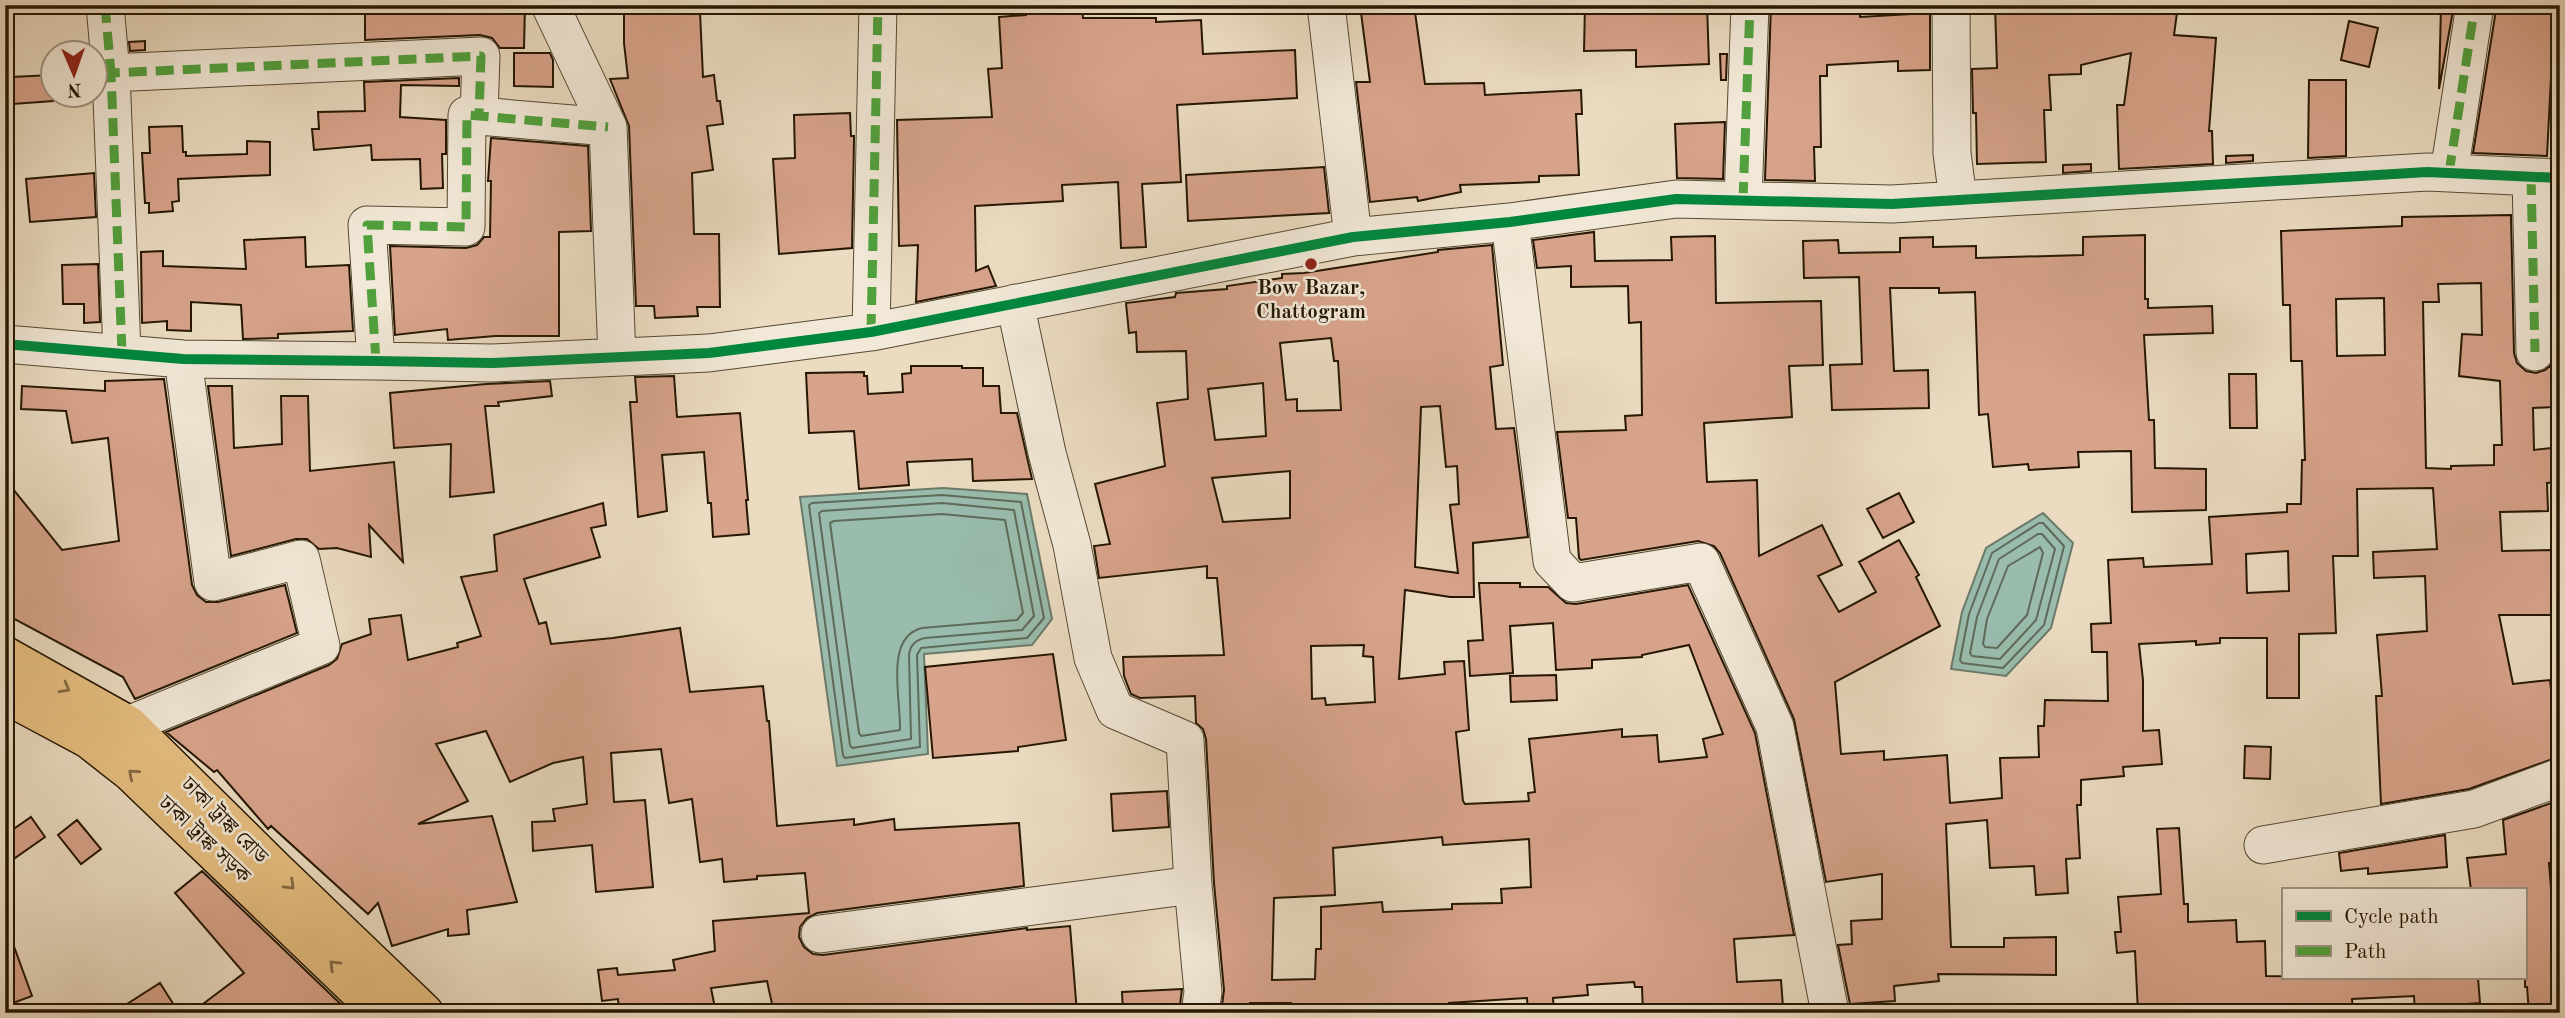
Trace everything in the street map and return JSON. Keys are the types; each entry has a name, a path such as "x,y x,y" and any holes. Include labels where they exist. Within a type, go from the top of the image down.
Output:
{"main road":[{"name":"ঢাকা ট্রাঙ্ক রোড","path":"5,656 128,724 424,1013"},
{"name":"ঢাকা ট্রাঙ্ক সড়ক","path":"5,694 89,740 131,772 382,1013"}],"street":[{"path":"105,5 111,73 122,352"},
{"path":"550,5 608,127 617,357"},
{"path":"871,332 878,5"},
{"path":"1326,5 1353,237"},
{"path":"1743,200 1750,5"},
{"path":"1951,5 1952,153 1958,200"},
{"path":"2449,173 2475,5"},
{"path":"111,73 481,56 479,116"},
{"path":"376,361 367,225 466,227 467,115 608,127"},
{"path":"5,344 183,359 492,363 709,353 871,332 1353,237 1510,222 1676,199 1892,204 2427,172 2545,177 2535,352"},
{"path":"1510,222 1552,561 1573,583 1701,562 1775,727 1830,1013"},
{"path":"1015,303 1047,453 1072,545 1093,658 1115,710 1185,740 1193,885 1203,992 1200,1013"},
{"path":"128,724 321,646 301,559 213,582 183,359"},
{"path":"2263,845 2474,808 2560,777"},
{"path":"820,934 1193,885"}],"water":[{"path":"943,488 1027,494 1052,619 1032,645 924,654 928,754 837,766 800,497"},
{"path":"2043,513 2073,543 2051,628 2006,676 1951,669 1962,612 1986,548"}],"building":[{"path":"365,5 525,5 524,48 500,48 492,38 480,35 365,40"},
{"path":"624,5 655,5 656,8 662,8 662,13 700,12 703,77 714,75 723,124 707,126 713,170 692,173 694,234 719,234 720,307 697,307 698,316 655,318 654,306 636,306 629,126 610,79 628,78"},
{"path":"1026,5 1082,5 1083,18 1156,18 1156,22 1201,20 1203,54 1295,50 1297,98 1177,105 1181,182 1142,184 1146,247 1121,248 1118,182 1062,185 1063,201 975,206 976,271 988,266 996,286 916,302 918,245 899,246 897,120 992,117 988,69 1002,68 999,17 1026,15"},
{"path":"1360,5 1414,5 1425,84 1484,83 1485,95 1581,90 1582,114 1576,114 1579,175 1539,176 1539,182 1460,185 1461,192 1418,201 1417,197 1370,202 1356,82 1370,82"},
{"path":"1585,5 1707,5 1709,64 1636,67 1636,50 1584,51"},
{"path":"1771,5 1860,5 1860,17 1930,13 1930,70 1898,71 1898,61 1827,65 1827,76 1820,76 1821,147 1814,147 1815,181 1765,180"},
{"path":"1995,5 2178,5 2174,35 2216,38 2209,131 2212,131 2213,164 2119,169 2117,105 2124,105 2131,53 2081,65 2081,74 2049,75 2051,110 2044,110 2046,162 1977,164 1972,69 1997,68"},
{"path":"2441,5 2454,5 2439,89"},
{"path":"2496,10 2560,11 2560,57 2552,57 2547,156 2473,153"},
{"path":"2349,21 2378,28 2369,67 2341,60"},
{"path":"145,41 145,50 130,51 129,42"},
{"path":"514,53 550,53 553,60 553,87 514,86"},
{"path":"1720,54 1727,54 1726,80 1721,80"},
{"path":"38,76 38,102 13,104 11,77"},
{"path":"459,78 459,86 401,85 400,117 446,120 446,154 442,154 443,188 421,189 420,159 372,160 371,145 314,150 312,129 319,129 318,112 365,111 364,82"},
{"path":"2309,80 2346,80 2346,156 2308,158"},
{"path":"850,113 851,136 854,136 852,248 779,254 773,159 795,158 794,115"},
{"path":"1725,122 1723,179 1677,178 1675,124"},
{"path":"182,126 183,152 186,152 186,156 247,154 247,141 270,142 270,175 178,179 179,201 172,202 173,211 149,213 149,203 145,203 142,153 150,153 149,127"},
{"path":"491,138 588,146 591,231 559,232 559,336 495,336 448,340 447,329 395,335 390,246 466,248 477,245 484,237 490,237 491,181 488,181"},
{"path":"2253,155 2253,161 2226,163 2226,156"},
{"path":"2091,164 2091,171 2063,173 2063,165"},
{"path":"1324,167 1329,213 1188,221 1186,175"},
{"path":"94,173 96,217 30,222 26,179"},
{"path":"2511,215 2514,353 2517,363 2526,371 2536,373 2551,365 2553,407 2533,408 2534,450 2560,447 2560,482 2547,483 2548,511 2500,512 2502,551 2551,550 2552,586 2560,586 2560,615 2499,615 2513,684 2550,680 2558,757 2469,789 2381,804 2376,696 2382,696 2377,635 2427,631 2425,576 2374,578 2373,552 2437,549 2433,488 2357,489 2358,556 2333,556 2336,633 2299,634 2299,698 2267,698 2267,638 2220,638 2220,643 2196,645 2196,641 2139,644 2143,680 2143,731 2159,730 2162,764 2123,767 2124,776 2081,780 2081,805 2077,805 2080,858 2066,859 2068,893 2036,895 2034,866 1990,868 1987,820 1946,824 1951,947 2004,947 2004,938 2056,937 2056,975 1938,974 1939,981 1894,986 1895,1001 1850,1004 1838,945 1852,944 1851,921 1882,919 1882,874 1826,882 1794,719 1720,553 1714,546 1698,541 1581,560 1579,558 1576,518 1568,518 1557,432 1626,430 1625,416 1642,415 1641,322 1629,323 1628,286 1571,287 1571,266 1537,268 1533,240 1594,232 1595,261 1672,260 1671,237 1715,236 1716,303 1821,301 1823,365 1789,366 1792,417 1704,423 1707,482 1757,480 1759,556 1822,525 1842,565 1818,576 1839,612 1876,592 1859,562 1899,540 1919,575 1916,577 1940,626 1835,682 1841,754 1884,751 1884,760 1947,755 1950,803 2002,798 2000,758 2039,757 2038,726 2044,726 2045,700 2108,701 2107,652 2092,652 2091,624 2111,623 2108,560 2143,558 2144,567 2212,564 2209,517 2287,512 2287,504 2301,504 2302,460 2305,460 2302,361 2291,361 2290,305 2283,305 2281,231 2402,226 2402,217","holes":["2481,283 2482,335 2462,334 2459,376 2500,381 2502,445 2494,445 2494,465 2451,466 2451,469 2426,468 2423,302 2439,302 2438,284","2384,298 2385,355 2337,356 2336,299","2288,551 2289,591 2247,593 2246,554"]},
{"path":"2145,235 2145,299 2148,299 2148,308 2212,306 2213,333 2144,335 2149,420 2154,420 2155,468 2206,469 2206,510 2132,512 2131,451 2078,452 2079,467 2029,470 2028,464 1993,467 1988,414 1979,415 1975,292 1939,293 1939,288 1890,288 1894,371 1928,370 1929,408 1832,410 1830,365 1862,364 1859,277 1804,278 1803,241 1838,240 1839,253 1900,252 1900,238 1933,237 1933,247 1976,246 1976,258 2083,255 2083,237"},
{"path":"305,237 306,267 349,265 353,331 278,334 278,338 243,339 241,305 191,302 191,331 167,330 167,321 142,323 141,252 163,251 163,266 246,269 244,240"},
{"path":"1492,245 1503,365 1490,367 1496,429 1514,428 1528,537 1473,543 1474,597 1450,597 1405,590 1399,679 1445,674 1444,662 1464,661 1469,730 1456,732 1465,804 1529,801 1528,793 1535,792 1529,739 1622,729 1622,737 1657,735 1659,762 1707,757 1703,739 1723,734 1689,645 1642,657 1592,660 1592,668 1556,670 1553,623 1510,626 1513,673 1470,676 1468,641 1483,640 1479,583 1520,583 1520,587 1548,587 1566,603 1576,604 1688,585 1755,733 1794,935 1734,939 1737,982 1781,980 1783,1007 1698,1013 1643,1013 1642,987 1635,987 1634,982 1587,985 1588,995 1553,998 1554,1013 1528,1013 1527,998 1449,1003 1450,1013 1292,1013 1291,1003 1250,1003 1251,1010 1221,1013 1224,990 1214,883 1206,739 1203,729 1196,723 1195,696 1140,698 1131,694 1124,676 1123,657 1224,655 1217,578 1207,578 1207,566 1099,578 1094,546 1110,544 1095,484 1165,466 1157,403 1188,399 1186,351 1137,352 1136,332 1129,333 1126,303 1175,297 1176,293 1227,289 1227,286 1282,278 1282,274 1304,273 1438,250","holes":["1331,338 1334,361 1338,361 1341,410 1297,411 1297,399 1286,400 1280,343","1263,383 1266,436 1215,440 1208,389","1440,406 1446,467 1457,466 1459,504 1450,505 1458,573 1415,567 1421,407","1290,471 1290,518 1223,522 1212,478","1364,645 1363,656 1373,657 1375,702 1326,705 1325,698 1312,699 1311,646","1442,837 1443,845 1529,839 1531,887 1501,889 1502,903 1452,904 1452,909 1383,912 1382,902 1321,907 1321,949 1316,949 1315,979 1272,980 1274,898 1335,895 1333,848"]},
{"path":"2554,256 2560,256 2560,349 2556,349"},
{"path":"98,264 100,322 84,323 84,304 63,304 62,265"},
{"path":"911,366 983,368 983,386 999,386 1001,413 1017,413 1032,479 973,481 972,459 907,462 909,485 859,489 854,431 809,433 806,373 864,372 864,376 867,376 868,394 903,392 902,374 911,373"},
{"path":"2229,374 2256,374 2257,428 2230,428"},
{"path":"674,376 677,417 740,413 749,534 713,537 704,452 662,455 667,511 638,517 630,402 637,402 635,377"},
{"path":"164,379 192,585 197,595 206,602 218,602 285,585 297,633 135,699 123,677 5,614 5,479 62,550 119,541 108,438 72,443 66,411 21,409 22,386 105,391 105,381"},
{"path":"550,381 552,396 485,406 494,492 450,497 451,444 394,448 390,393"},
{"path":"208,386 232,386 234,448 282,444 281,396 308,396 310,471 394,462 403,562 369,525 371,557 337,548 319,549 307,539 296,539 231,556"},
{"path":"1899,493 1914,522 1883,538 1867,509"},
{"path":"603,503 606,525 591,528 600,557 524,579 539,624 546,622 551,644 680,628 690,692 763,686 769,721 777,826 854,819 854,825 894,819 895,830 1019,823 1024,886 817,913 807,918 800,927 799,937 804,947 813,954 823,955 1027,928 1070,926 1077,1013 774,1013 767,981 711,988 716,1013 619,1013 618,999 602,1001 598,970 617,968 618,975 675,970 673,960 715,951 713,921 809,913 805,873 757,876 757,879 724,882 722,859 700,862 692,799 669,803 661,749 611,753 614,802 645,800 653,887 596,892 592,845 533,851 532,822 555,821 553,809 587,804 583,757 553,763 510,782 486,731 436,744 468,801 418,824 492,816 517,902 467,910 469,934 448,936 448,929 392,946 378,903 368,914 271,826 268,829 217,770 214,772 166,732 329,665 337,659 342,644 371,634 369,619 401,615 408,660 458,647 457,643 481,636 461,577 497,571 494,535"},
{"path":"1053,654 1066,740 1018,747 1018,751 933,758 925,667"},
{"path":"1556,675 1557,700 1511,702 1510,676"},
{"path":"2245,746 2271,747 2270,779 2244,778"},
{"path":"1167,791 1169,827 1113,831 1111,794"},
{"path":"2560,800 2560,863 2549,863 2554,927 2560,926 2560,1013 2529,1013 2525,987 2526,888 2471,888 2467,858 2506,854 2503,820"},
{"path":"31,817 45,837 5,865 5,835"},
{"path":"77,820 101,849 81,864 58,835"},
{"path":"2179,828 2184,904 2188,904 2188,922 2236,920 2237,942 2265,941 2266,976 2282,976 2282,979 2478,979 2480,1003 2455,1005 2455,1012 2415,1013 2414,996 2352,999 2353,1013 2310,1013 2310,1008 2260,1009 2260,1013 2138,1013 2135,951 2117,953 2115,932 2121,932 2118,897 2161,894 2157,829"},
{"path":"2445,835 2447,867 2368,874 2368,868 2341,871 2339,853"},
{"path":"202,871 350,1013 191,1013 244,973 175,893"},
{"path":"8,930 32,996 5,1006 5,931"},
{"path":"160,983 179,1013 113,1013"},
{"path":"1182,989 1179,1013 1123,1013 1122,992"}],"marked path":[{"path":"105,5 111,73"},
{"path":"871,332 878,5"},
{"path":"1743,200 1750,5"},
{"path":"2449,173 2475,5"},
{"path":"122,352 111,73 481,56 479,116"},
{"path":"376,361 367,225 466,227 467,115 608,127"},
{"path":"2531,177 2535,352"}],"cycle path":[{"path":"5,344 183,359 492,363 709,353 871,332 1353,237 1510,222 1676,199 1892,204 2427,172 2560,178"}],"place":[{"name":"Bow Bazar, Chattogram","path":"1311,264"}]}
